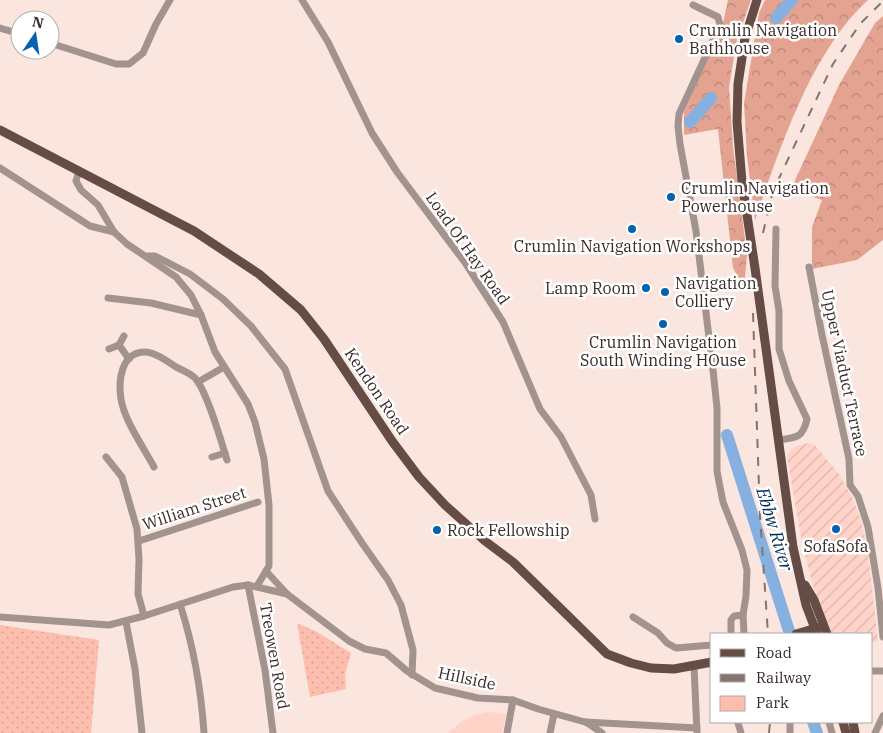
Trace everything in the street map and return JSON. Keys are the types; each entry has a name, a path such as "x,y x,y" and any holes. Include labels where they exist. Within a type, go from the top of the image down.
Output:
{"main road":[{"path":"756,0 749,23 738,84 737,122 744,199 790,528 798,574 806,605 820,631 805,633"},
{"name":"Kendon Road","path":"0,130 194,231 260,274 300,310 324,339 392,441 419,477 485,541 513,562 607,654 651,668 674,669 710,662"}],"street":[{"path":"60,46 116,64 129,64 143,53 156,24 170,0"},
{"name":"Load Of Hay Road","path":"302,0 328,42 372,133 397,172 466,264 503,322 540,409 561,437 591,495 595,518"},
{"path":"693,5 718,17 720,24 679,114 678,126 696,231 713,370 717,408 717,471 723,502 742,550 747,570 743,615 744,633"},
{"path":"0,168 90,226 114,232"},
{"path":"79,171 76,181 81,190 98,205 114,232 127,244 176,276 190,295 201,315 214,352 248,404 255,422 264,459 270,505 269,566 257,586"},
{"path":"776,229 775,286 779,349 788,381 807,419 802,432 795,438 778,440"},
{"path":"147,256 155,256 190,274 223,299 251,326 285,369 328,491 388,580 401,605 413,650 412,675"},
{"name":"Upper Viaduct Terrace","path":"809,267 849,459 850,485 858,496 868,528 878,588 883,638"},
{"path":"108,298 151,303 201,315"},
{"path":"109,349 118,345 124,336"},
{"path":"118,345 129,359"},
{"path":"154,467 121,401 122,367 134,355 146,352 157,356 195,378 198,382 207,401 226,456 212,457"},
{"path":"198,382 224,367"},
{"path":"106,457 122,477 138,529 138,594 144,616"},
{"name":"William Street","path":"139,541 258,502"},
{"path":"266,571 287,594"},
{"name":"Treowen Road","path":"248,585 265,670 273,733"},
{"name":"Hillside","path":"0,617 101,625 126,622 233,587 257,586 287,594 349,641 365,649 386,653 412,675 435,688 478,698 513,700 585,722 697,730"},
{"path":"180,604 198,673 204,733"},
{"path":"731,633 731,620 734,616 743,615"},
{"path":"633,617 658,633 667,643 676,648 710,645"},
{"path":"126,622 135,669 142,733"},
{"path":"694,666 697,730"},
{"path":"507,733 513,700"},
{"path":"550,733 554,714"},
{"path":"875,733 883,716"},
{"path":"585,722 602,733"}],"shaded area":[{"path":"808,443 814,444 839,474 852,497 860,517 868,551 878,641 873,643 873,633 832,633 813,586 802,542 787,458 789,452 794,447"},
{"path":"489,712 506,714 502,733 448,733 461,722 474,715"}],"green space":[{"path":"728,0 751,0 737,39 729,87 733,147 747,255 744,287 733,268 718,129 684,135 684,112 723,23"},
{"path":"765,0 868,0 848,21 830,46 799,102 755,220 747,156 744,103 759,13"},
{"path":"883,16 883,240 857,260 812,269 812,227 822,200 791,189 839,85 875,23"},
{"path":"297,623 317,632 351,653 345,674 346,689 310,697"},
{"path":"0,625 99,640 91,733 0,733"}],"waterway":[{"name":"Ebbw River","path":"776,18 792,0"},
{"name":"Ebbw River","path":"690,122 711,98"},
{"name":"Ebbw River","path":"727,435 790,633"},
{"name":"Ebbw River","path":"813,723 817,733"}],"railway":[{"path":"763,233 773,191 833,64 860,24 883,1"},
{"path":"753,313 760,516 768,633"},
{"path":"769,733 770,723"}],"place":[{"name":"Crumlin Navigation Bathhouse","path":"679,39"},
{"name":"Crumlin Navigation Powerhouse","path":"671,197"},
{"name":"Crumlin Navigation Workshops","path":"632,229"},
{"name":"Lamp Room","path":"646,288"},
{"name":"Navigation Colliery","path":"665,292"},
{"name":"Crumlin Navigation South Winding HOuse","path":"663,324"},
{"name":"SofaSofa","path":"836,529"},
{"name":"Rock Fellowship","path":"437,530"}]}
